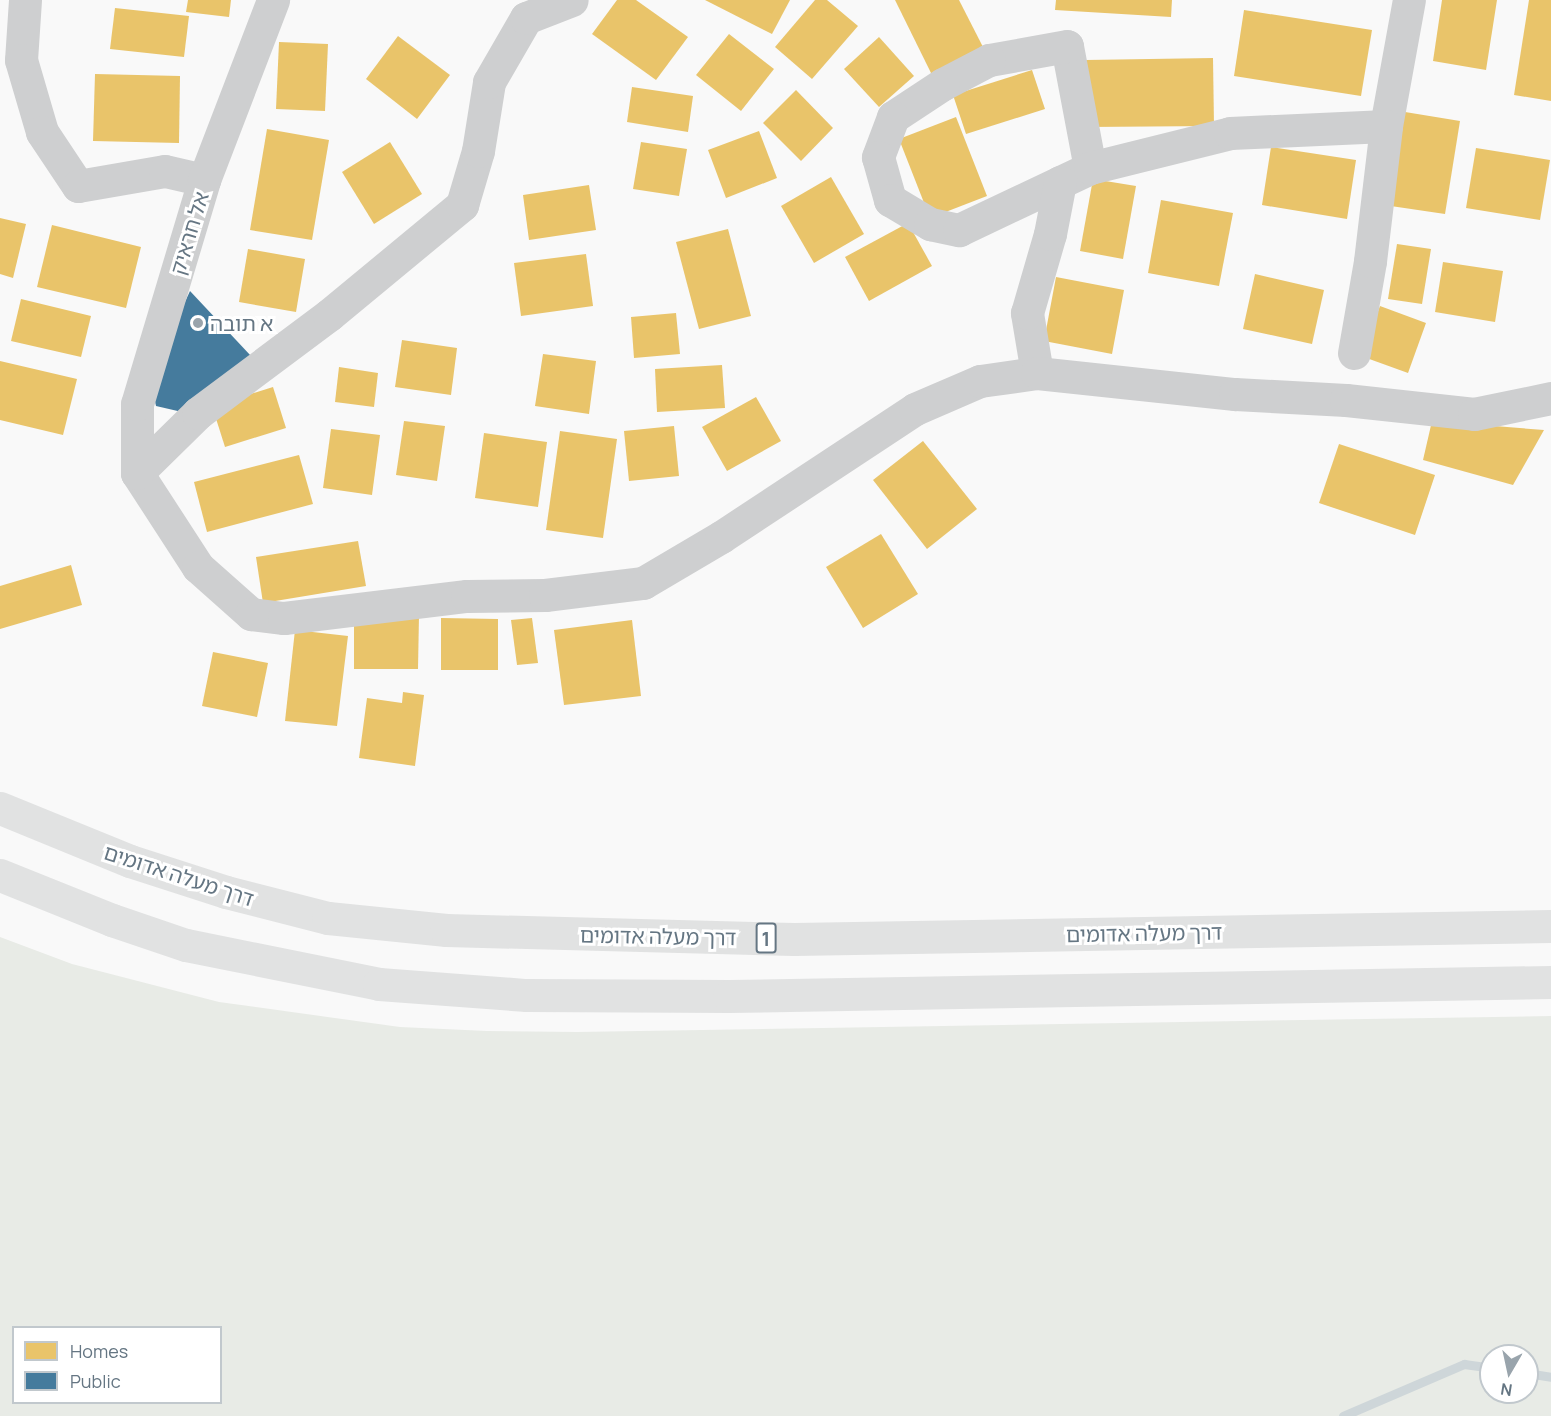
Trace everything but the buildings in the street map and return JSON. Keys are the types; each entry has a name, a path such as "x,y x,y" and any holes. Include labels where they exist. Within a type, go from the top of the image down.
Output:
{"highway":[{"name":"דרך מעלה אדומים","path":"0,808 130,861 226,892 328,918 446,930 794,939 1551,926"},
{"path":"0,874 112,920 186,945 391,985 527,994 729,996 1551,982"}],"street":[{"path":"25,0 21,60 42,132 78,186 165,171 204,180"},
{"name":"אל חראיק","path":"137,473 137,404 204,180 273,0"},
{"path":"572,0 526,18 489,82 478,152 462,205 329,315 198,413 137,473 198,567 251,614 284,618 467,596 545,595 644,583 721,537 915,409 980,381 1037,373 1235,394 1346,400 1474,414 1551,398"},
{"path":"1354,353 1370,261 1386,126 1409,0"},
{"path":"1090,168 1067,46 989,60 943,84 893,117 878,158 890,200 930,224 959,230 1090,168 1230,133 1386,126"},
{"path":"1037,373 1027,313 1050,234 1060,182"}],"shaded area":[{"path":"0,937 72,964 219,1002 400,1027 577,1032 1551,1016 1551,1416 0,1416"}],"waterway":[{"path":"1343,1416 1464,1364 1479,1366"},
{"path":"1539,1375 1551,1377"}],"place":[{"name":"א תובה","path":"198,323"}]}
